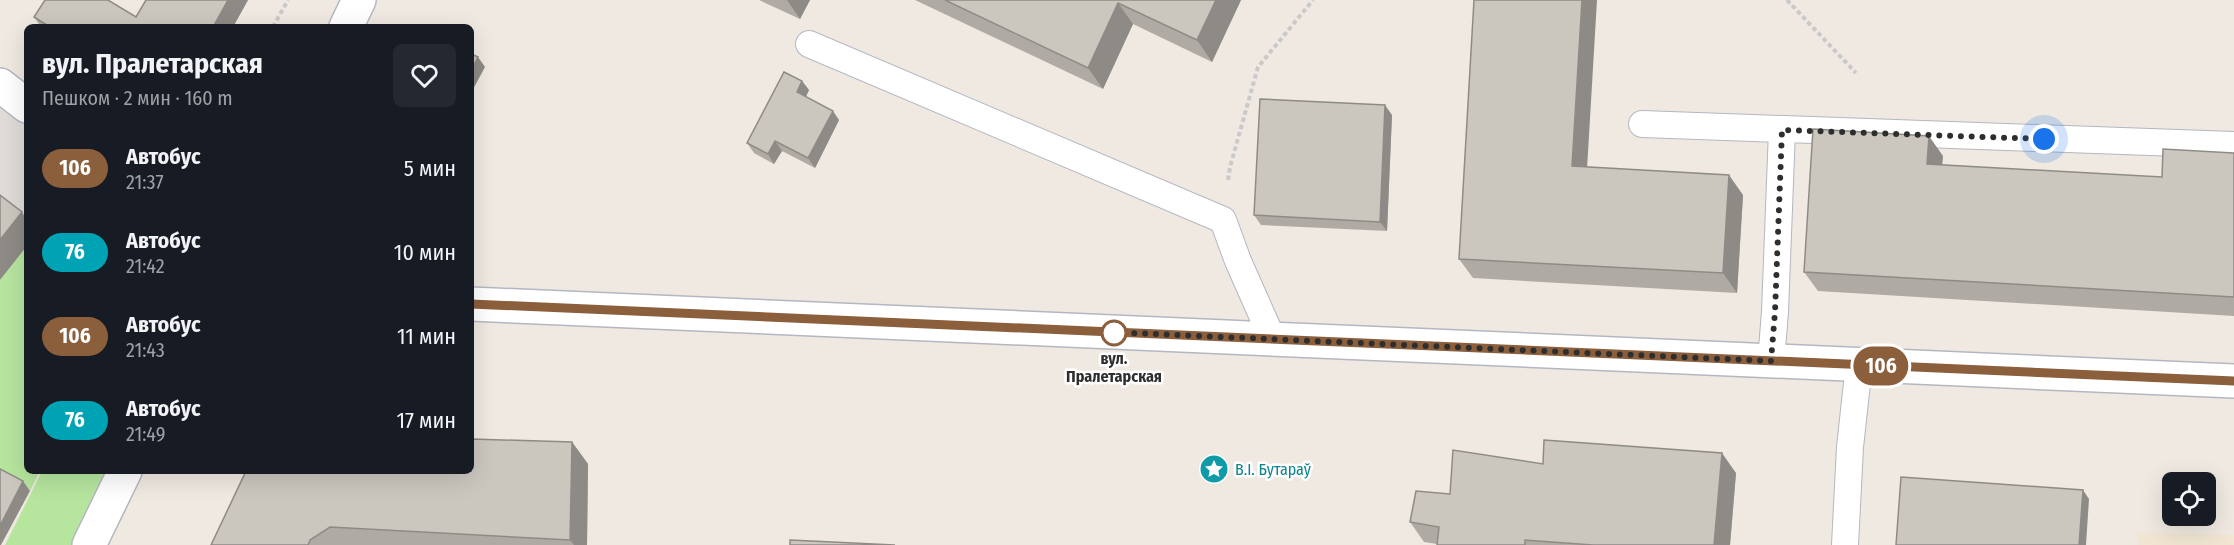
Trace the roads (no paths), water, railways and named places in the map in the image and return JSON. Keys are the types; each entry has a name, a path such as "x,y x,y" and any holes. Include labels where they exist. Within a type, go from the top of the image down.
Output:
{"main road":[{"path":"347,24 359,0"},
{"path":"0,85 24,104"},
{"path":"474,304 2234,381"},
{"path":"89,545 124,474"}],"lane":[{"path":"809,44 1223,220 1238,261 1273,340"},
{"path":"1642,124 2234,145"},
{"path":"1771,361 1782,130"},
{"path":"1845,545 1850,447 1859,365"}],"place":[{"name":"вул. Пралетарская","path":"1114,333"},
{"name":"В.І. Бутараў","path":"1214,469"}]}
